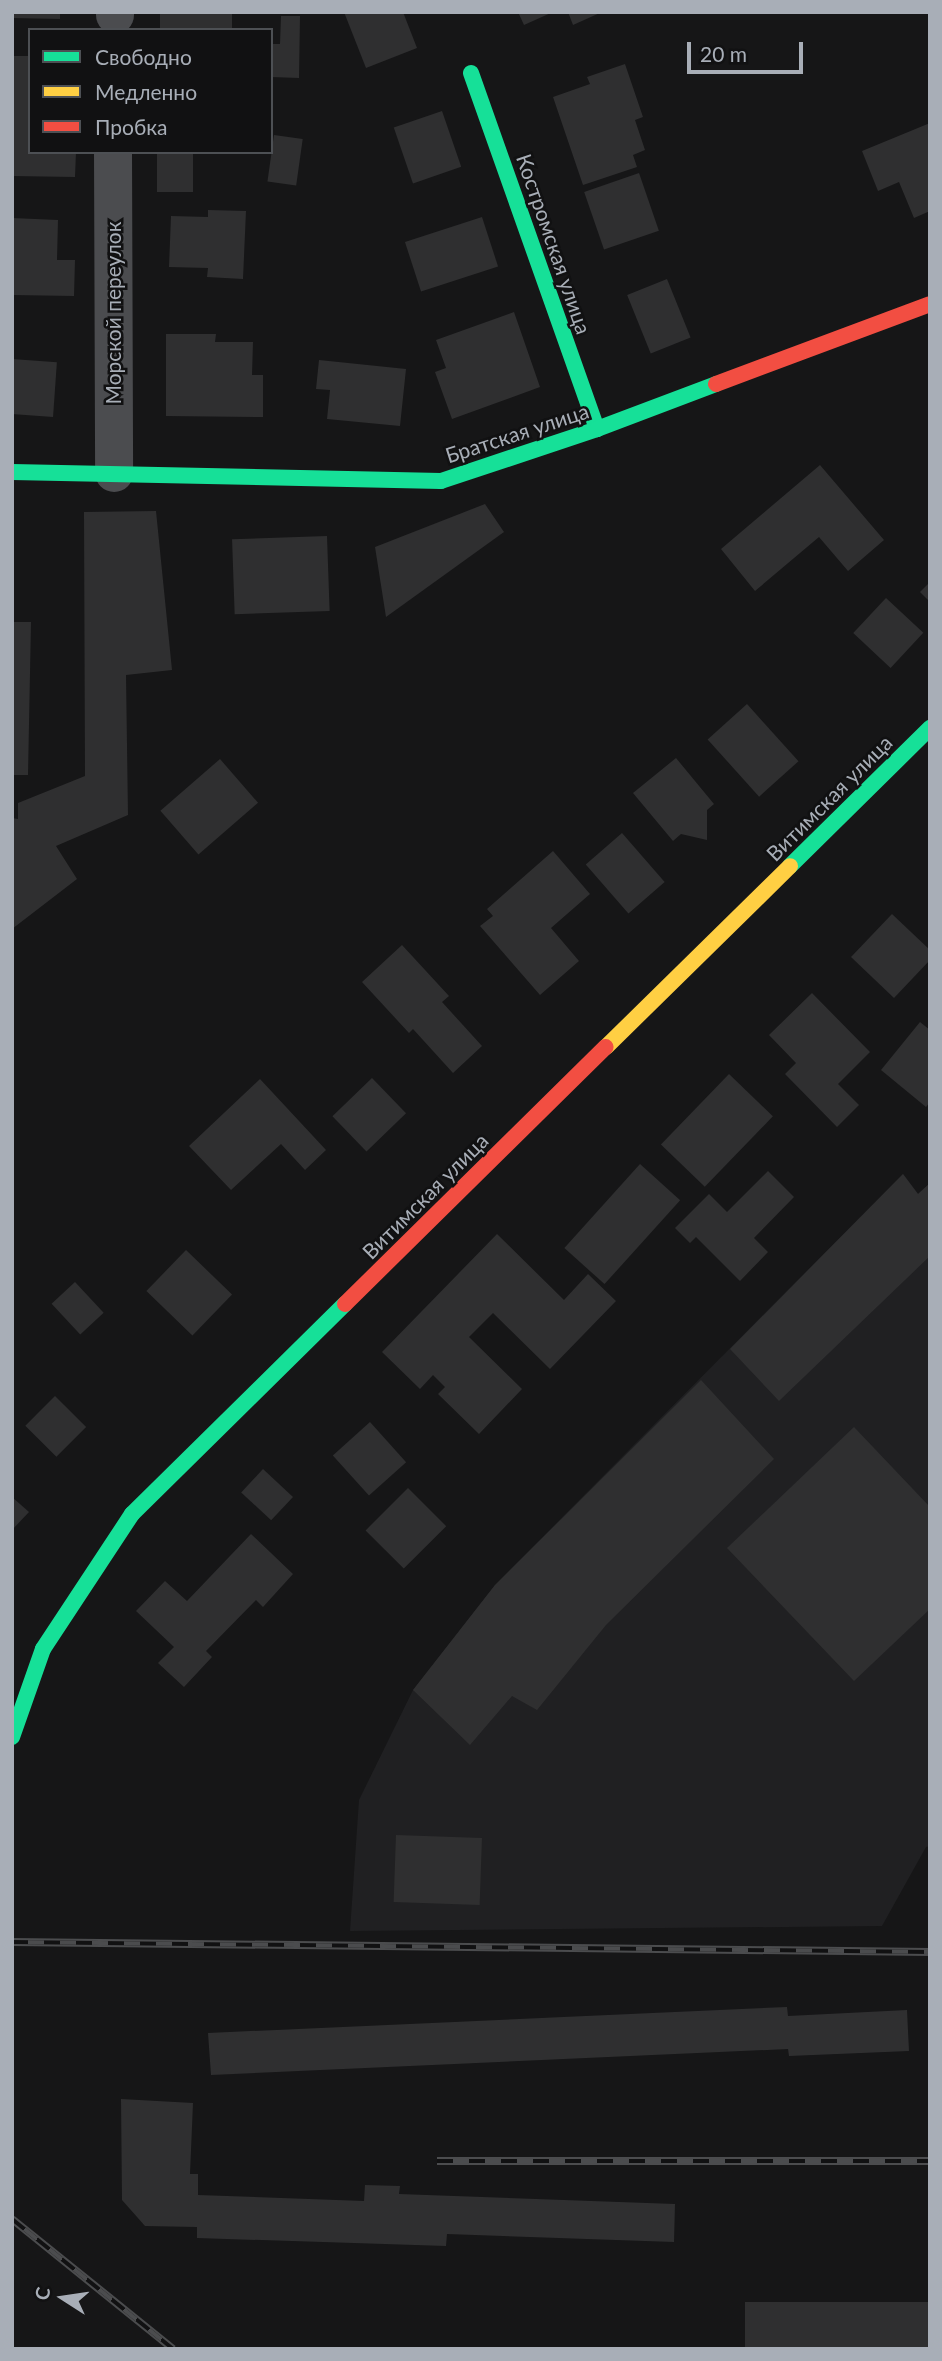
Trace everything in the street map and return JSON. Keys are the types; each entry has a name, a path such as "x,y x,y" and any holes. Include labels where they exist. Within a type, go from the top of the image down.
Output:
{"street":[{"name":"Костромская улица","path":"471,73 597,429"},
{"name":"Морской переулок","path":"113,154 114,473"},
{"name":"Братская улица","path":"12,472 441,481 597,429 930,304"},
{"name":"Витимская улица","path":"12,1737 43,1649 132,1514 930,728"}],"shaded area":[{"path":"903,1174 918,1194 930,1183 930,1846 926,1847 882,1926 350,1931 359,1800 413,1690 495,1585"}],"building":[{"path":"12,12 60,12 60,19 12,18"},
{"path":"160,12 232,12 232,28 160,28"},
{"path":"344,12 403,12 417,48 366,68"},
{"path":"518,12 553,12 524,25"},
{"path":"568,12 602,12 573,25"},
{"path":"281,16 300,16 299,78 273,77 273,44 280,44"},
{"path":"12,56 28,56 28,154 76,154 75,177 12,176"},
{"path":"625,64 643,117 635,120 645,150 633,155 637,167 583,185 553,97 590,84 587,77"},
{"path":"442,111 461,167 413,183 394,128"},
{"path":"930,123 930,211 914,218 899,182 878,191 862,151"},
{"path":"274,135 303,139 296,186 267,182"},
{"path":"157,154 193,154 193,192 157,192"},
{"path":"639,173 659,231 604,250 584,192"},
{"path":"208,210 246,211 243,279 207,277 208,268 169,267 171,216 208,217"},
{"path":"482,217 498,266 421,291 405,242"},
{"path":"12,218 58,220 57,260 75,260 74,296 12,295"},
{"path":"667,279 691,337 651,354 627,295"},
{"path":"514,312 540,387 452,419 435,372 446,368 436,340"},
{"path":"166,334 216,334 215,342 253,342 252,375 263,375 263,417 166,416"},
{"path":"12,359 57,362 53,417 12,414"},
{"path":"319,360 406,369 400,426 327,419 330,390 316,389"},
{"path":"820,465 884,540 848,571 819,537 755,591 721,549"},
{"path":"485,504 504,532 386,617 375,547"},
{"path":"156,511 172,670 126,675 128,815 56,846 77,879 12,929 12,818 18,819 18,803 85,776 84,512"},
{"path":"327,536 330,611 235,614 232,539"},
{"path":"930,582 930,602 920,592"},
{"path":"886,598 923,633 891,668 853,633"},
{"path":"12,622 31,622 28,775 12,775"},
{"path":"747,704 799,761 759,797 708,739"},
{"path":"676,758 714,804 707,810 707,840 681,834 673,841 633,793"},
{"path":"220,759 258,803 198,855 160,811"},
{"path":"622,833 665,882 628,914 586,864"},
{"path":"553,851 590,894 551,928 579,961 540,995 480,926 493,916 487,909"},
{"path":"892,914 930,950 930,960 894,998 851,957"},
{"path":"402,945 449,996 442,1002 482,1046 453,1073 413,1029 409,1033 362,982"},
{"path":"812,993 870,1052 838,1084 859,1105 837,1127 785,1074 796,1063 769,1035"},
{"path":"920,1022 930,1030 930,1102 926,1107 881,1070"},
{"path":"729,1074 773,1116 705,1187 661,1144"},
{"path":"372,1078 406,1113 366,1151 332,1116"},
{"path":"260,1079 326,1150 305,1170 281,1144 231,1190 189,1146"},
{"path":"640,1164 680,1200 605,1284 564,1248"},
{"path":"768,1171 794,1197 754,1238 768,1252 740,1281 696,1237 690,1243 675,1228 709,1194 727,1212"},
{"path":"903,1174 918,1194 930,1183 930,1256 779,1401 730,1349"},
{"path":"497,1234 564,1300 588,1274 616,1301 550,1369 493,1313 469,1337 522,1389 479,1434 438,1394 445,1387 433,1375 420,1389 382,1352"},
{"path":"186,1250 232,1294 192,1335 146,1291"},
{"path":"75,1282 104,1313 80,1335 52,1304"},
{"path":"701,1380 774,1459 606,1625 537,1710 512,1696 470,1745 413,1690 495,1585"},
{"path":"55,1396 86,1427 56,1457 25,1426"},
{"path":"370,1422 406,1462 369,1496 333,1455"},
{"path":"854,1427 930,1507 930,1609 854,1681 727,1548"},
{"path":"263,1469 293,1497 271,1520 241,1492"},
{"path":"408,1488 446,1526 404,1569 366,1530"},
{"path":"12,1497 29,1512 12,1530"},
{"path":"251,1534 293,1574 263,1607 256,1600 206,1651 212,1657 184,1687 158,1663 174,1647 136,1611 165,1581 187,1601"},
{"path":"396,1835 482,1838 480,1905 394,1902"},
{"path":"787,2007 788,2016 907,2010 909,2051 789,2056 788,2049 211,2075 208,2033"},
{"path":"121,2099 193,2103 190,2174 198,2174 198,2195 364,2201 365,2185 400,2186 399,2194 675,2204 674,2242 447,2234 446,2246 197,2238 197,2227 145,2226 122,2200"},
{"path":"745,2302 930,2302 930,2349 745,2349"}],"railway":[{"path":"12,1942 930,1952"},
{"path":"437,2161 930,2161"},
{"path":"12,2219 173,2349"}],"traffic: fast":[{"path":"471,73 597,429"},
{"path":"12,472 441,481 597,429 716,384"},
{"path":"790,866 930,728"},
{"path":"12,1737 43,1649 132,1514 345,1304"}],"traffic: slow":[{"path":"606,1047 790,866"}],"traffic: jam":[{"path":"716,384 930,304"},
{"path":"345,1304 606,1047"}]}
